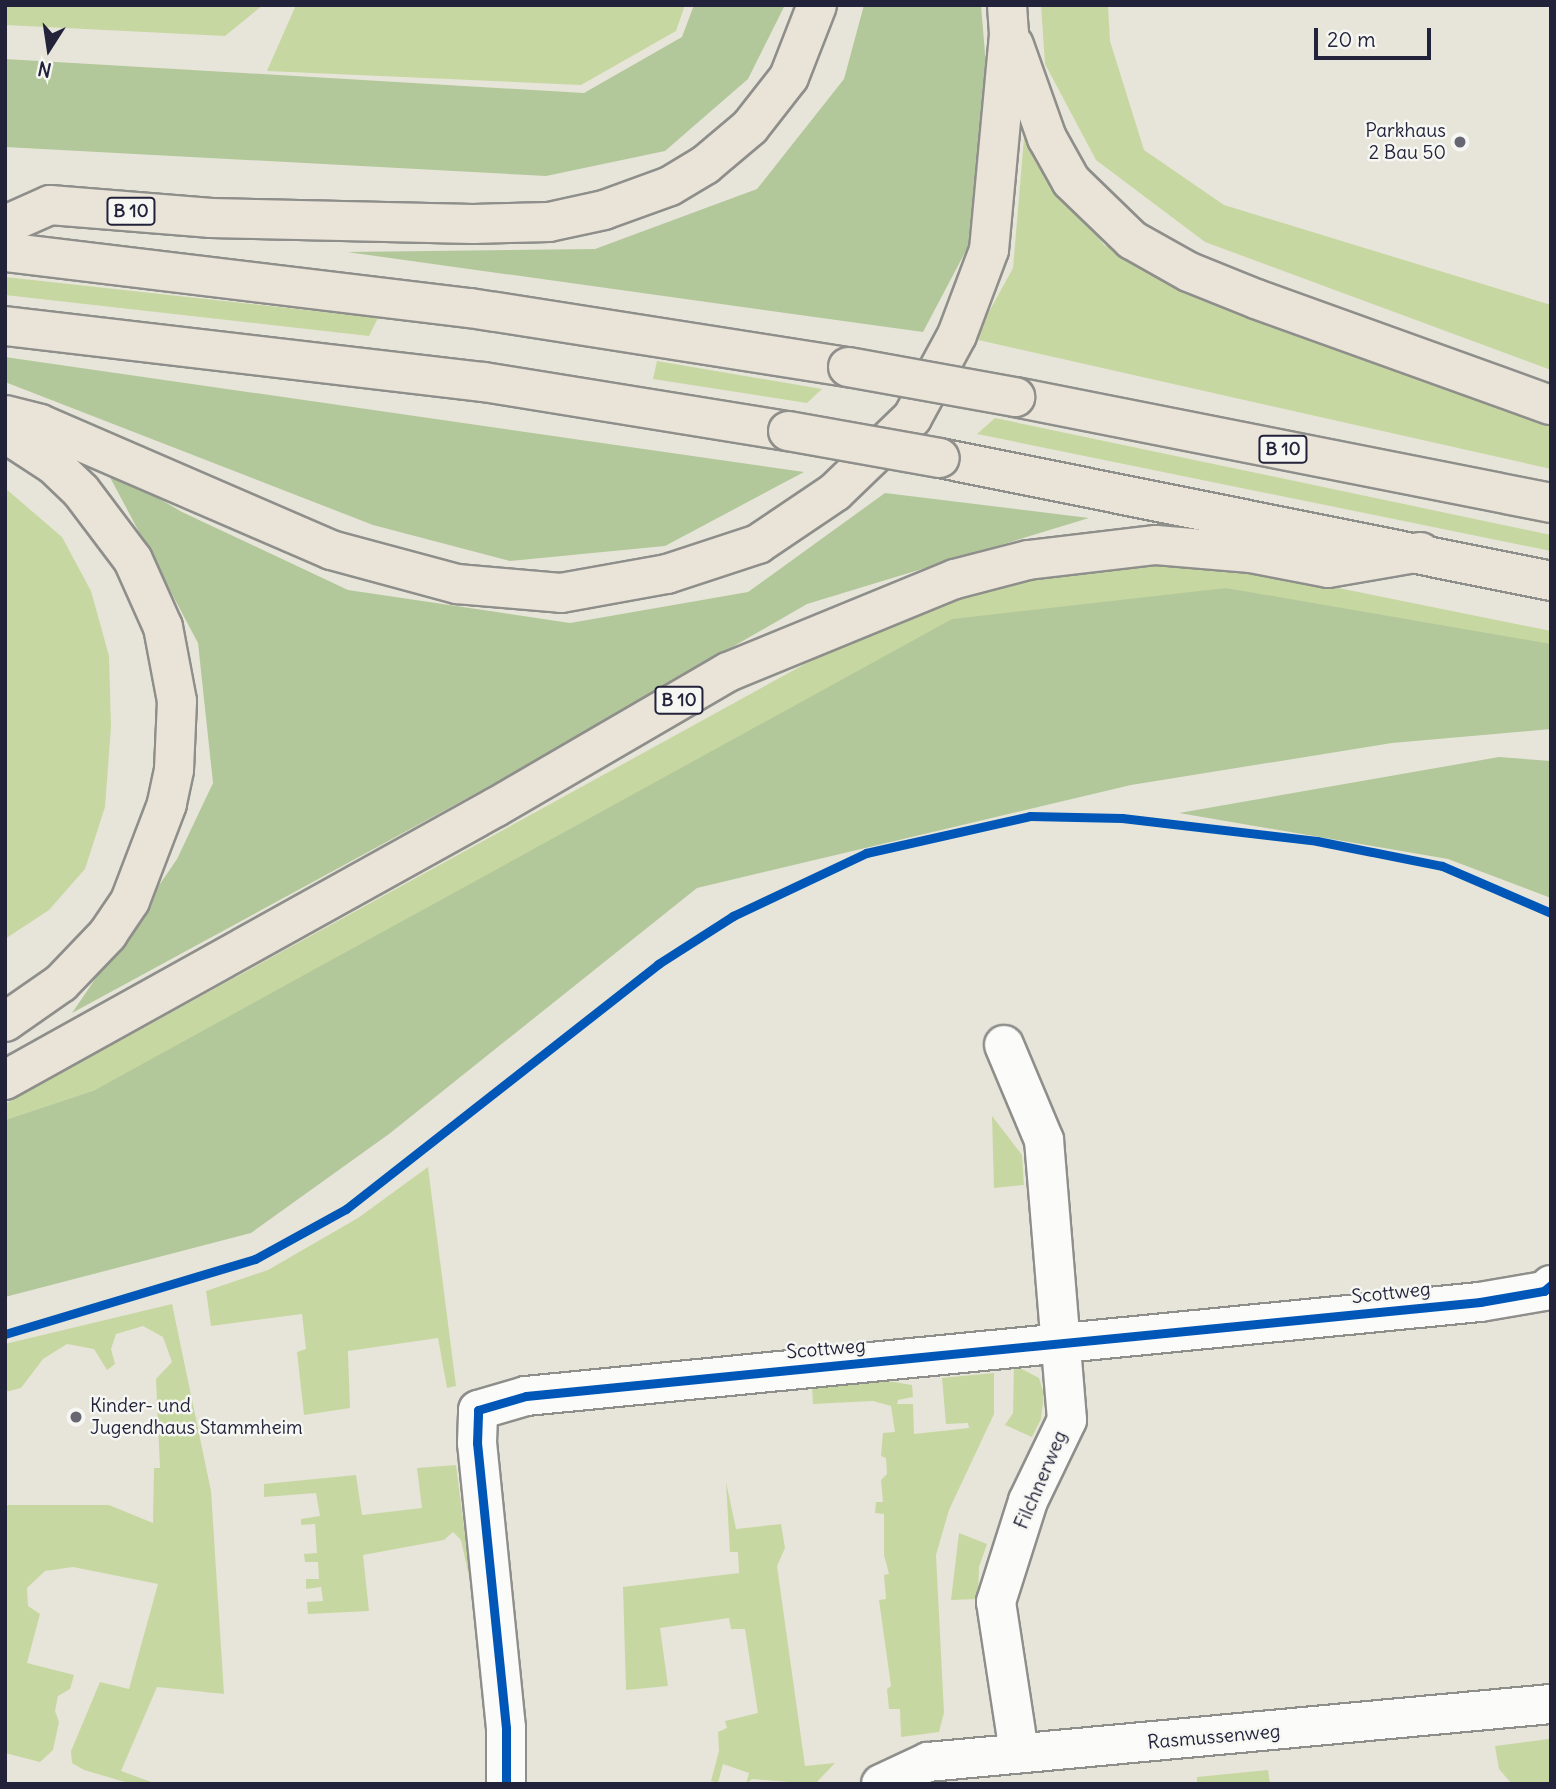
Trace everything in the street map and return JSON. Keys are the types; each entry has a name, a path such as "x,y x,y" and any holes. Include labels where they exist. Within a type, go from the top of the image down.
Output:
{"highway":[{"name":"B 10","path":"5,225 50,205 212,218 473,224 549,222 604,210 670,186 705,165 750,127 789,77 817,5"},
{"path":"1008,20 1046,138 1071,181 1132,240 1189,272 1256,299 1551,405"},
{"path":"5,415 40,424 331,550 457,584 561,593 667,574 758,544 835,492 912,418 957,335 989,250 1008,20"},
{"name":"B 10","path":"5,251 470,308 848,367 1015,397 1551,503"},
{"name":"B 10","path":"5,326 484,382 788,431 1421,552 1551,581"},
{"path":"5,433 54,465 81,491 133,560 163,627 177,701 174,770 167,804 130,901 107,934 61,984 5,1022"},
{"name":"B 10","path":"5,1080 496,807 728,672 955,579 1028,560 1156,545 1251,553 1328,568 1421,552"}],"street":[{"name":"Filchnerweg","path":"1004,1045 1044,1140 1064,1345 1067,1420 1028,1501 996,1602 1018,1753"},
{"name":"Scottweg","path":"506,1784 506,1728 477,1443 478,1410 526,1396 1480,1302 1544,1291 1551,1285"},
{"name":"Rasmussenweg","path":"881,1784 928,1762 1551,1704"}],"green space":[{"path":"5,5 263,5 225,36 5,25"},
{"path":"296,5 685,5 676,31 581,85 267,71"},
{"path":"694,5 785,5 748,79 665,151 546,176 5,147 5,59 584,93 682,37"},
{"path":"864,5 981,5 986,65 970,243 923,332 347,252 595,249 757,189 844,79"},
{"path":"1041,5 1108,5 1110,41 1144,150 1224,205 1551,305 1551,370 1205,242 1096,160 1045,64"},
{"path":"1024,138 1104,245 1229,304 1551,427 1551,469 974,339 1013,268"},
{"path":"5,277 378,318 369,336 5,295"},
{"path":"5,357 804,472 665,546 510,561 373,525 5,382"},
{"path":"657,361 822,389 807,403 653,379"},
{"path":"995,418 1551,535 1551,551 977,434"},
{"path":"104,466 182,512 348,590 570,623 748,592 885,493 1089,518 807,604 526,766 72,1013 177,859 213,783 198,643"},
{"path":"5,488 62,537 91,591 109,656 111,727 105,807 85,869 49,910 5,939"},
{"path":"1174,565 1299,580 1551,631 1551,654 1226,588 95,1090 5,1120 5,1104 814,659 941,603 1058,572"},
{"path":"1226,588 1551,644 1551,729 1392,743 1131,785 697,888 389,1134 251,1233 5,1297 5,1120 95,1090 952,619"},
{"path":"1499,757 1551,761 1551,898 1448,859 1179,813"},
{"path":"992,1116 1022,1155 1024,1185 994,1188"},
{"path":"428,1167 456,1386 447,1388 438,1338 348,1351 350,1408 304,1415 297,1352 306,1349 302,1314 211,1326 206,1291 268,1270 358,1218"},
{"path":"172,1304 211,1491 224,1694 157,1687 121,1771 154,1783 132,1784 84,1770 72,1763 71,1751 100,1682 129,1689 158,1584 73,1567 45,1571 27,1588 28,1606 40,1614 27,1663 74,1675 70,1689 58,1696 55,1711 59,1722 53,1750 40,1762 5,1753 5,1508 8,1505 109,1505 153,1523 154,1468 160,1468 156,1379 172,1362 163,1337 143,1326 116,1334 111,1349 115,1364 107,1370 94,1349 67,1344 43,1359 21,1388 5,1392 5,1344"},
{"path":"1014,1365 1039,1378 1044,1394 1041,1419 1032,1437 1005,1425 1013,1413"},
{"path":"994,1373 994,1414 949,1510 936,1555 944,1713 939,1732 901,1737 900,1709 889,1709 887,1689 891,1686 879,1600 886,1599 884,1575 889,1574 884,1555 884,1514 875,1513 876,1502 883,1502 881,1480 887,1474 886,1458 881,1456 883,1433 895,1432 891,1406 873,1401 813,1404 812,1387 882,1380 912,1385 913,1397 898,1400 897,1404 913,1404 914,1434 969,1428 968,1423 946,1424 942,1378"},
{"path":"456,1465 472,1590 461,1540 453,1532 444,1540 363,1555 369,1611 308,1614 307,1602 323,1601 321,1587 306,1589 306,1579 319,1579 318,1562 305,1562 304,1554 317,1553 315,1524 301,1525 301,1519 320,1516 316,1493 264,1497 264,1484 356,1475 362,1515 422,1508 417,1468"},
{"path":"726,1482 736,1529 781,1524 785,1548 777,1566 805,1766 835,1763 815,1784 752,1779 746,1784 749,1773 723,1764 718,1783 711,1781 719,1751 718,1732 727,1728 725,1721 758,1713 745,1629 731,1629 729,1618 660,1628 668,1686 626,1690 623,1587 739,1573 738,1552 730,1552"},
{"path":"959,1533 987,1544 979,1567 978,1599 951,1600"},
{"path":"1549,1739 1551,1784 1511,1783 1499,1769 1495,1746"},
{"path":"1268,1770 1270,1784 1197,1784 1197,1777"}],"cycle path":[{"path":"5,1334 255,1259 346,1209 658,964 733,916 866,853 1030,816 1122,818 1317,841 1442,866 1551,913"},
{"path":"506,1784 506,1728 477,1443 478,1410 526,1396 1480,1302 1544,1291 1551,1285"}],"place":[{"name":"Parkhaus 2 Bau 50","path":"1460,142"},
{"name":"Kinder- und Jugendhaus Stammheim","path":"76,1417"}]}
